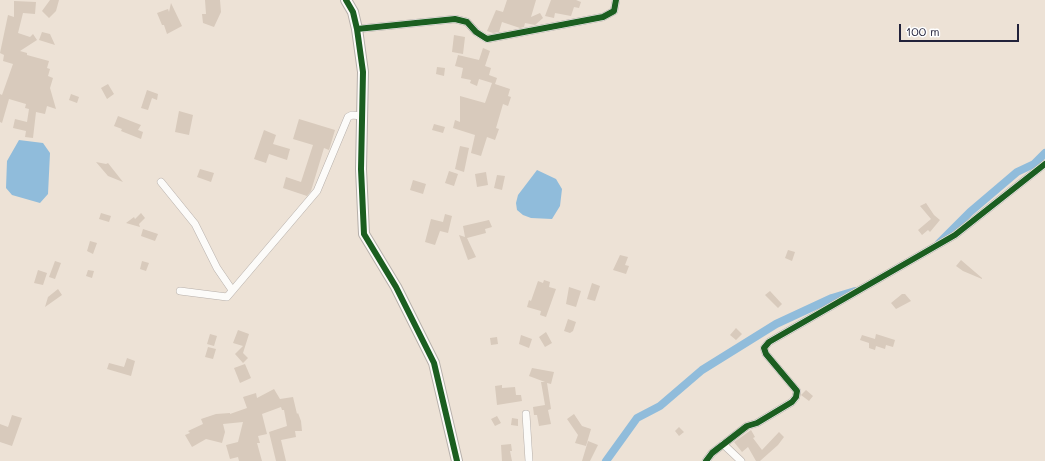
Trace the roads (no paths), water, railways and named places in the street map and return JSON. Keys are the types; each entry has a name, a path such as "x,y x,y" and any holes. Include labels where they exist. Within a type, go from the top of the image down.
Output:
{"street":[{"path":"346,0 353,12 363,72 362,170 364,234 396,287 434,363 457,461"},
{"path":"357,29 455,19 467,22 476,32 487,39 603,17 614,11 616,0"},
{"path":"180,291 225,298 317,191 348,117 352,115 362,116"},
{"path":"706,461 712,453 747,426 757,423 792,402 796,397 797,391 766,354 764,348 769,342 955,235 1045,164"},
{"path":"161,182 195,224 217,268 232,290"},
{"path":"526,414 530,461"},
{"path":"723,444 741,461"}],"water":[{"path":"19,140 43,143 50,153 48,194 40,203 12,195 6,188 7,161"},
{"path":"537,170 556,179 562,189 560,206 552,219 531,218 523,215 517,210 516,203 518,195"}],"waterway":[{"path":"939,243 970,212 1017,172 1034,164 1045,153"},
{"path":"606,461 637,418 660,406 702,370 776,324 832,298 855,291"}]}
